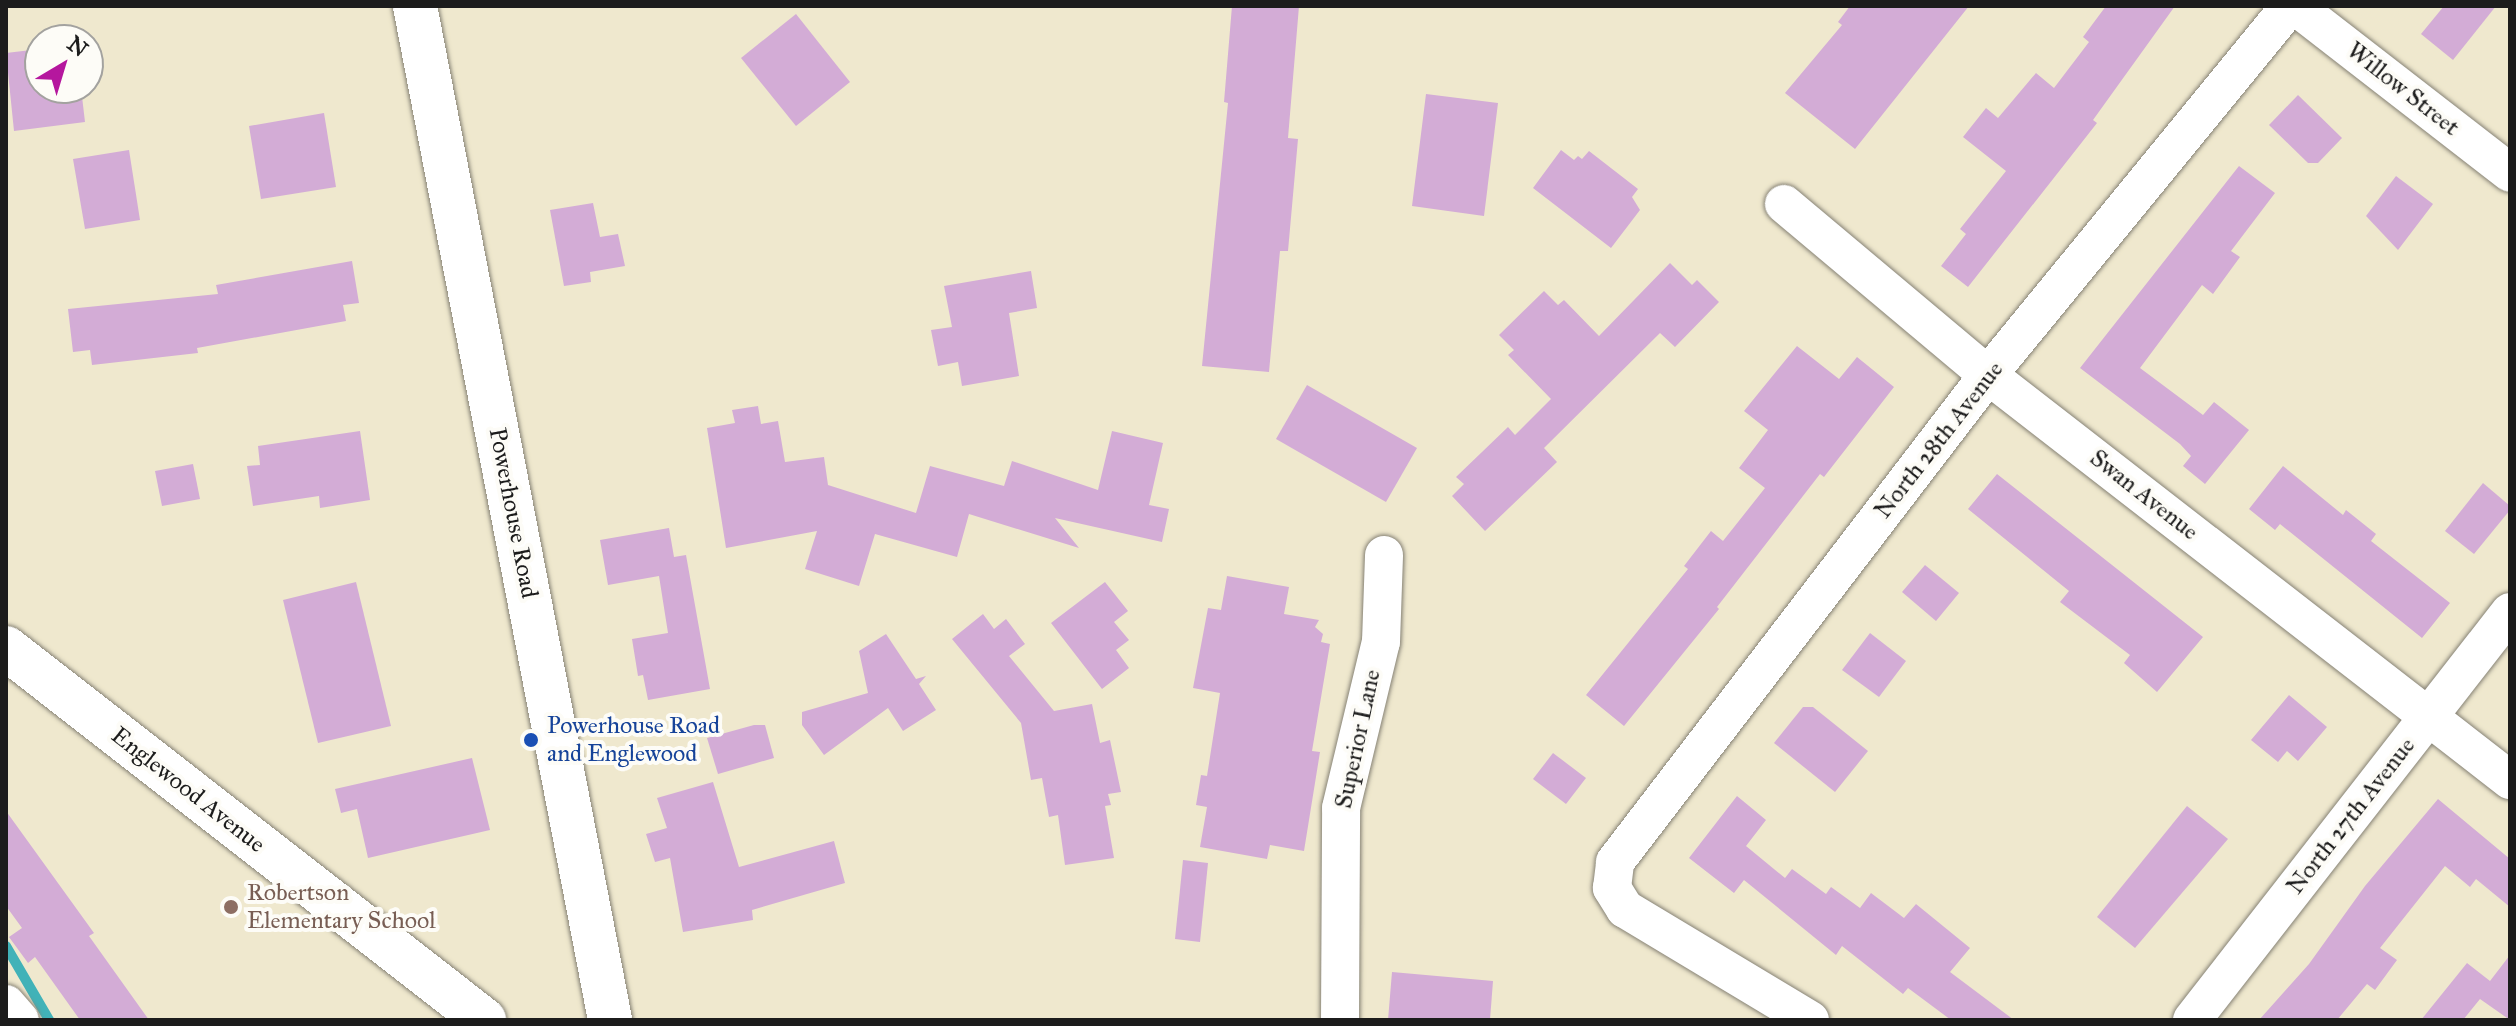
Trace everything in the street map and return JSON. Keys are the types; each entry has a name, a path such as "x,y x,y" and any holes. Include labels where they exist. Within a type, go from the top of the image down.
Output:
{"street":[{"name":"Powerhouse Road","path":"415,6 610,1020"},
{"name":"Willow Street","path":"2292,6 2510,173"},
{"name":"North 28th Avenue","path":"1810,1020 1625,909 1612,888 1615,862 1988,375 2292,6"},
{"name":"Swan Avenue","path":"1784,204 1988,375 2510,780"},
{"name":"Superior Lane","path":"1340,1020 1341,808 1359,722 1381,642 1384,555"},
{"name":"North 27th Avenue","path":"2192,1020 2510,612"},
{"name":"Englewood Avenue","path":"6,648 484,1020"},
{"path":"6,1004 20,1020"}],"building":[{"path":"1232,6 1299,6 1288,138 1298,139 1288,251 1280,251 1269,372 1202,366 1228,103 1224,102"},
{"path":"1850,6 1969,6 1855,149 1785,93 1842,25 1838,22"},
{"path":"2106,6 2175,6 2093,120 2097,123 1968,287 1941,266 1966,234 1960,229 2006,171 1963,137 1986,108 1998,118 2036,73 2054,88 2089,42 2083,37"},
{"path":"2444,6 2496,6 2453,60 2421,34"},
{"path":"796,14 850,82 796,126 741,58"},
{"path":"24,51 24,104 83,104 85,122 14,131 6,53"},
{"path":"1426,94 1498,103 1484,216 1412,206"},
{"path":"2298,95 2342,138 2318,163 2308,163 2269,125"},
{"path":"324,113 336,187 261,199 249,126"},
{"path":"129,150 140,220 85,229 73,159"},
{"path":"1561,150 1574,160 1578,156 1582,159 1589,151 1638,189 1632,197 1640,210 1611,248 1533,188"},
{"path":"2239,166 2275,193 2231,251 2240,257 2213,294 2202,285 2140,368 2203,415 2214,402 2249,430 2205,484 2183,466 2191,456 2180,444 2080,368"},
{"path":"2396,176 2433,204 2398,250 2366,216"},
{"path":"593,203 600,237 618,234 625,266 590,272 591,282 564,286 550,210"},
{"path":"352,261 359,303 343,305 346,321 197,348 198,353 92,365 90,350 73,352 68,309 218,294 216,285"},
{"path":"1670,263 1692,285 1697,280 1719,302 1675,347 1660,333 1544,448 1557,462 1485,531 1452,496 1464,484 1456,477 1508,427 1515,435 1551,399 1508,355 1514,350 1499,335 1544,291 1558,305 1564,300 1599,336"},
{"path":"1031,271 1037,308 1009,313 1019,376 962,386 958,362 938,366 931,330 952,327 944,286"},
{"path":"1797,346 1839,379 1857,357 1894,387 1824,477 1820,474 1717,607 1719,609 1624,726 1586,695 1688,569 1684,566 1711,531 1723,541 1765,488 1739,468 1768,430 1744,411"},
{"path":"1307,385 1417,448 1386,502 1276,439"},
{"path":"758,406 761,424 778,421 785,462 824,457 828,485 916,513 930,466 1004,486 1012,461 1098,490 1112,431 1163,443 1149,505 1169,509 1162,542 1055,518 1079,548 969,514 957,557 875,534 859,586 805,569 817,531 726,548 707,428 735,423 732,410"},
{"path":"360,431 370,500 320,508 319,496 253,506 247,466 260,465 258,446"},
{"path":"193,464 200,499 162,506 155,471"},
{"path":"2283,466 2343,515 2346,510 2376,534 2371,541 2450,603 2422,638 2280,524 2275,530 2249,509"},
{"path":"1997,474 2203,637 2157,692 2124,663 2130,655 2060,602 2069,591 1968,509"},
{"path":"2483,483 2510,506 2510,510 2474,554 2445,531"},
{"path":"669,528 674,557 686,555 710,689 648,700 643,675 638,676 632,639 668,633 659,576 608,585 600,540"},
{"path":"1925,565 1959,593 1936,621 1902,592"},
{"path":"1227,576 1289,587 1284,614 1319,620 1315,627 1323,634 1321,642 1330,644 1312,751 1320,752 1304,851 1270,845 1267,859 1200,847 1207,807 1196,805 1201,775 1207,776 1220,693 1193,688 1208,608 1221,610"},
{"path":"356,582 391,726 318,743 283,600"},
{"path":"1105,582 1128,611 1114,622 1129,640 1116,650 1129,668 1102,689 1051,623"},
{"path":"983,614 994,629 1006,619 1025,644 1009,656 1054,711 1092,704 1100,743 1110,740 1121,792 1108,794 1111,805 1105,806 1114,858 1065,865 1058,815 1049,817 1042,778 1031,780 1021,723 952,639"},
{"path":"1870,633 1906,661 1879,697 1842,670"},
{"path":"886,634 916,679 926,676 919,684 936,710 903,731 888,708 824,755 802,725 802,712 868,693 859,651"},
{"path":"2289,695 2327,727 2298,761 2287,751 2278,762 2251,740"},
{"path":"1803,707 1813,707 1868,751 1835,792 1774,743"},
{"path":"754,725 765,725 774,758 718,774 707,738"},
{"path":"1553,753 1586,778 1566,804 1533,779"},
{"path":"472,758 490,830 368,858 357,809 341,813 335,789"},
{"path":"713,782 739,867 834,841 845,883 752,910 753,920 683,932 670,858 655,862 646,834 667,828 657,798"},
{"path":"1737,796 1766,820 1746,846 1785,878 1792,869 1826,894 1831,887 1860,908 1871,893 1904,918 1916,904 1970,948 1950,972 2014,1020 1951,1020 1908,988 1903,994 1842,946 1836,955 1744,880 1734,893 1689,858"},
{"path":"2438,799 2510,859 2510,907 2476,879 2470,887 2445,866 2380,948 2397,960 2375,990 2367,984 2337,1020 2259,1020 2309,964 2365,886"},
{"path":"2187,806 2228,839 2135,948 2097,917"},
{"path":"6,811 94,933 89,936 149,1020 80,1020 35,957 28,963 9,937 22,928 6,906"},
{"path":"1183,860 1208,863 1200,942 1175,939"},
{"path":"2510,955 2510,1020 2480,999 2463,1020 2421,1020 2467,963 2490,981"},
{"path":"1392,972 1493,981 1490,1020 1388,1020"}],"waterway":[{"path":"6,946 49,1020"}],"place":[{"name":"Powerhouse Road and Englewood","path":"531,740"},
{"name":"Robertson Elementary School","path":"231,907"}]}
